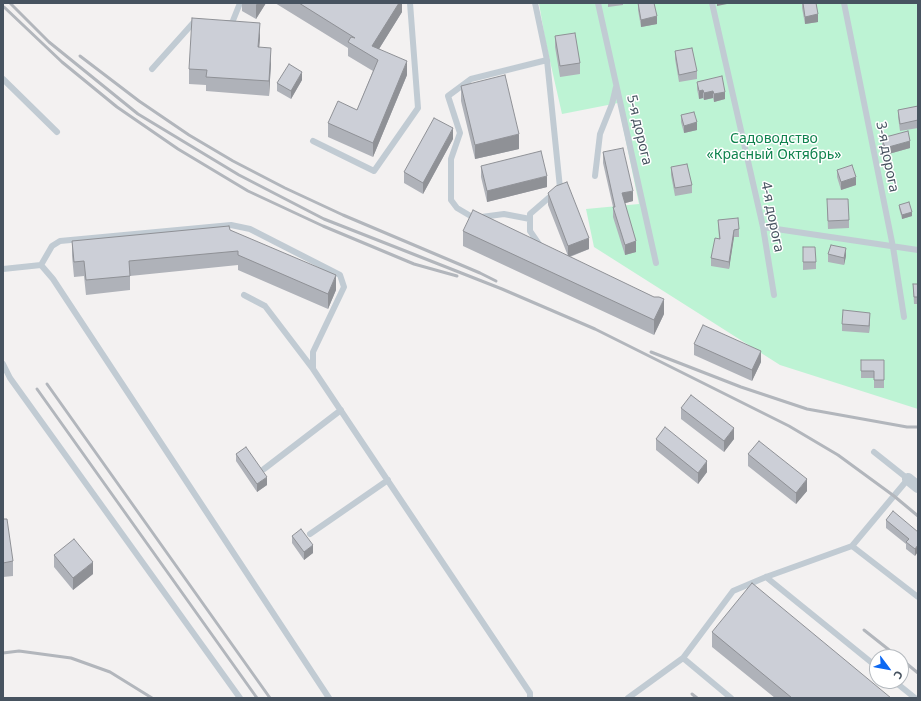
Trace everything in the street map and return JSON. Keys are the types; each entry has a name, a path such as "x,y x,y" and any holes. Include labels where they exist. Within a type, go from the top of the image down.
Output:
{"street":[{"path":"908,479 918,487"}],"lane":[{"path":"217,23 232,23 240,3"},
{"path":"313,141 374,171 418,108 410,3"},
{"path":"535,3 547,60 560,188 530,214 530,231 547,255"},
{"name":"5-я дорога","path":"598,3 656,262"},
{"name":"4-я дорога","path":"712,3 763,227 774,295"},
{"name":"3-я дорога","path":"844,3 893,246 904,317"},
{"path":"152,68 194,22 202,22"},
{"path":"530,219 504,214 474,218 457,208 451,200 451,159 460,134 448,96 471,79 547,60"},
{"path":"3,78 57,132"},
{"path":"595,176 600,134 612,104 616,85"},
{"path":"41,265 52,246 60,241 231,225 250,229 340,275 344,287 313,352 313,369"},
{"path":"763,227 918,250"},
{"path":"3,269 41,265"},
{"path":"41,265 53,279 329,698"},
{"path":"244,295 265,306 313,369 530,693 530,698"},
{"path":"4,367 10,378 240,698"},
{"path":"264,468 341,410"},
{"path":"628,698 683,658 733,591 766,577 852,546 908,479 874,452"},
{"path":"310,534 388,480"},
{"path":"852,546 918,597"},
{"path":"766,577 869,661"},
{"path":"683,658 731,698"},
{"path":"904,689 915,698"}],"green space":[{"name":"Садоводство «Красный Октябрь»","path":"539,3 918,3 918,409 780,365 594,247 586,209 639,204 618,103 562,114 545,39"}],"building":[{"path":"299,3 399,3 372,46 407,61 373,143 328,123 338,101 357,110 378,60 348,42 351,37 355,38"},
{"path":"638,3 654,3 657,16 641,20"},
{"path":"803,3 816,3 818,14 805,17"},
{"path":"192,18 260,23 258,47 271,48 269,81 206,77 207,70 189,69"},
{"path":"575,33 580,63 560,66 555,36"},
{"path":"692,48 697,71 679,75 675,51"},
{"path":"289,64 302,72 291,91 277,83"},
{"path":"505,75 519,134 475,145 461,86"},
{"path":"722,76 725,92 714,94 713,91 704,93 703,90 699,91 697,82"},
{"path":"918,106 918,120 900,124 898,110"},
{"path":"694,112 697,122 684,126 681,115"},
{"path":"434,118 453,128 423,183 404,172"},
{"path":"908,131 910,141 885,148 882,138"},
{"path":"623,148 633,191 622,193 636,241 625,245 613,207 615,207 603,152"},
{"path":"541,151 547,176 487,191 481,166"},
{"path":"687,164 692,185 675,188 671,167"},
{"path":"852,165 856,177 841,182 837,170"},
{"path":"567,182 589,238 568,246 548,193 556,186"},
{"path":"827,199 848,199 849,220 828,221"},
{"path":"909,202 912,212 902,215 899,205"},
{"path":"473,210 654,297 664,299 654,320 463,231"},
{"path":"738,218 739,229 734,230 729,262 711,258 715,238 720,239 718,220"},
{"path":"229,226 230,230 336,275 328,294 238,255 238,251 129,261 130,276 86,280 84,261 74,262 72,241"},
{"path":"831,245 846,248 844,258 828,254"},
{"path":"803,247 815,247 816,262 803,262"},
{"path":"913,284 918,284 918,297 914,297"},
{"path":"843,310 870,313 869,326 842,324"},
{"path":"703,325 761,351 752,370 694,344"},
{"path":"861,360 884,360 884,380 874,380 874,371 861,371"},
{"path":"691,395 734,428 724,441 681,408"},
{"path":"665,427 707,461 698,473 656,439"},
{"path":"759,441 807,479 796,493 748,454"},
{"path":"246,447 267,477 257,484 236,454"},
{"path":"893,511 918,532 918,545 915,549 906,542 909,539 886,520"},
{"path":"3,519 7,519 13,561 3,563"},
{"path":"301,529 313,545 304,552 292,536"},
{"path":"74,539 93,562 73,578 54,555"},
{"path":"752,583 869,680 869,689 880,689 891,698 792,698 712,632"}],"railway":[{"path":"10,3 49,42 138,114 239,175 324,219 502,289 595,329 789,426 838,455 894,496 918,516"},
{"path":"4,7 62,62 117,107 178,149 248,191 323,226 414,264 457,276"},
{"path":"80,56 139,101 189,135 233,161 285,188 343,215 496,281"},
{"path":"651,352 741,387 807,409 907,427 918,427"},
{"path":"47,384 270,698"},
{"path":"37,389 257,698"},
{"path":"864,630 888,649"},
{"path":"3,653 19,651 71,658 110,672 152,698"},
{"path":"909,666 918,673"},
{"path":"692,694 697,698"}]}
